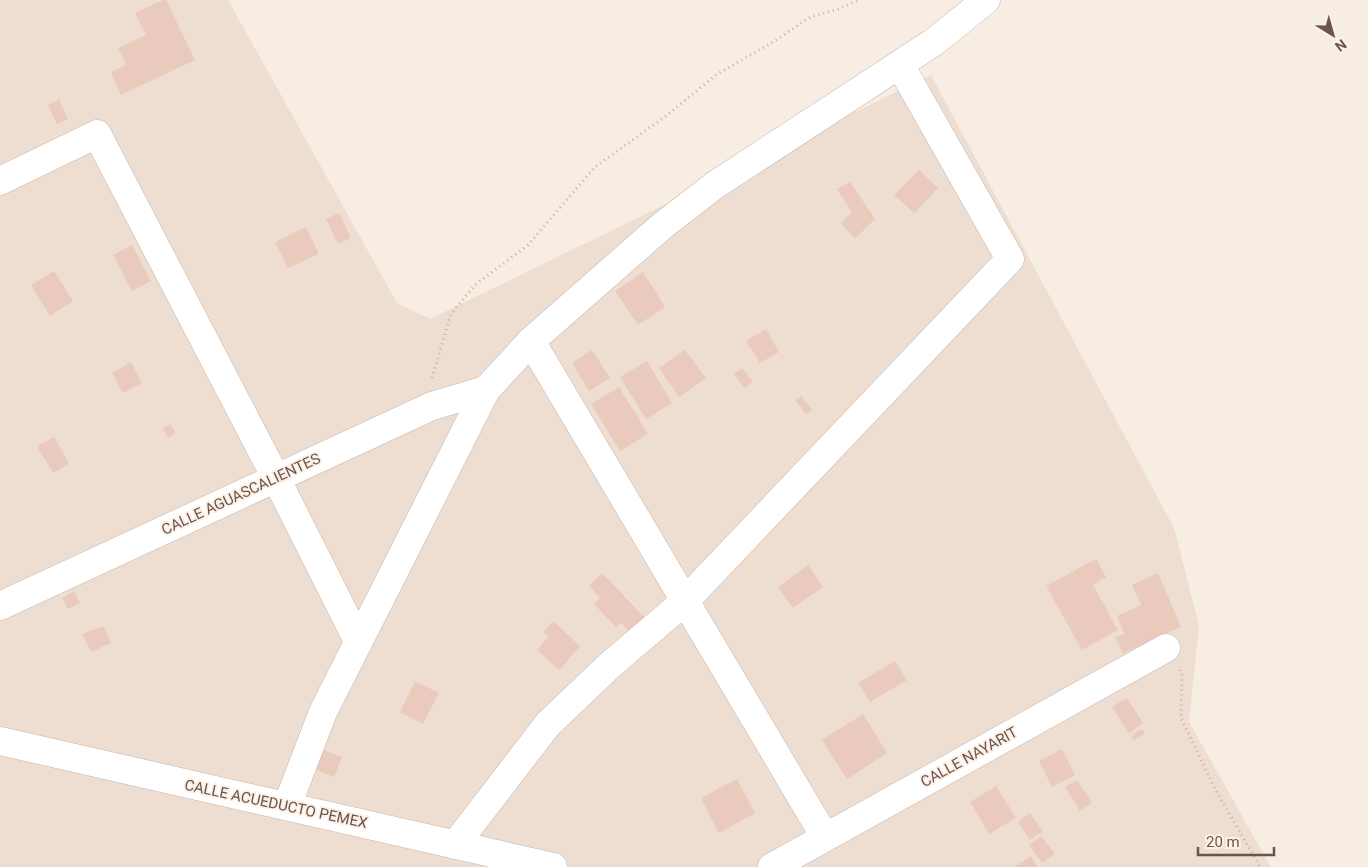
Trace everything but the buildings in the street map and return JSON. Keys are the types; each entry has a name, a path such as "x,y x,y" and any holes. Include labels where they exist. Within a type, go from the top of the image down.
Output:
{"street":[{"path":"286,806 324,712 358,641 486,390 531,341 662,226 716,185 934,42 986,0"},
{"path":"455,844 548,724 610,665 684,602 1010,260 900,65"},
{"path":"0,181 97,134 276,478 358,641"},
{"path":"531,341 824,837"},
{"name":"CALLE AGUASCALIENTES","path":"0,606 432,406 486,390"},
{"name":"CALLE NAYARIT","path":"772,867 1166,648"},
{"name":"CALLE ACUEDUCTO PEMEX","path":"0,741 553,867"}],"path":[{"path":"432,406 432,372 451,314 475,285 528,245 596,167 659,121 716,75 778,39 810,17 838,9 858,0"},
{"path":"1166,648 1182,674 1181,718 1214,787 1260,867"}],"shaded area":[{"path":"0,0 228,0 397,303 430,319 931,75 1174,528 1199,626 1189,722 1271,867 0,867"}]}
